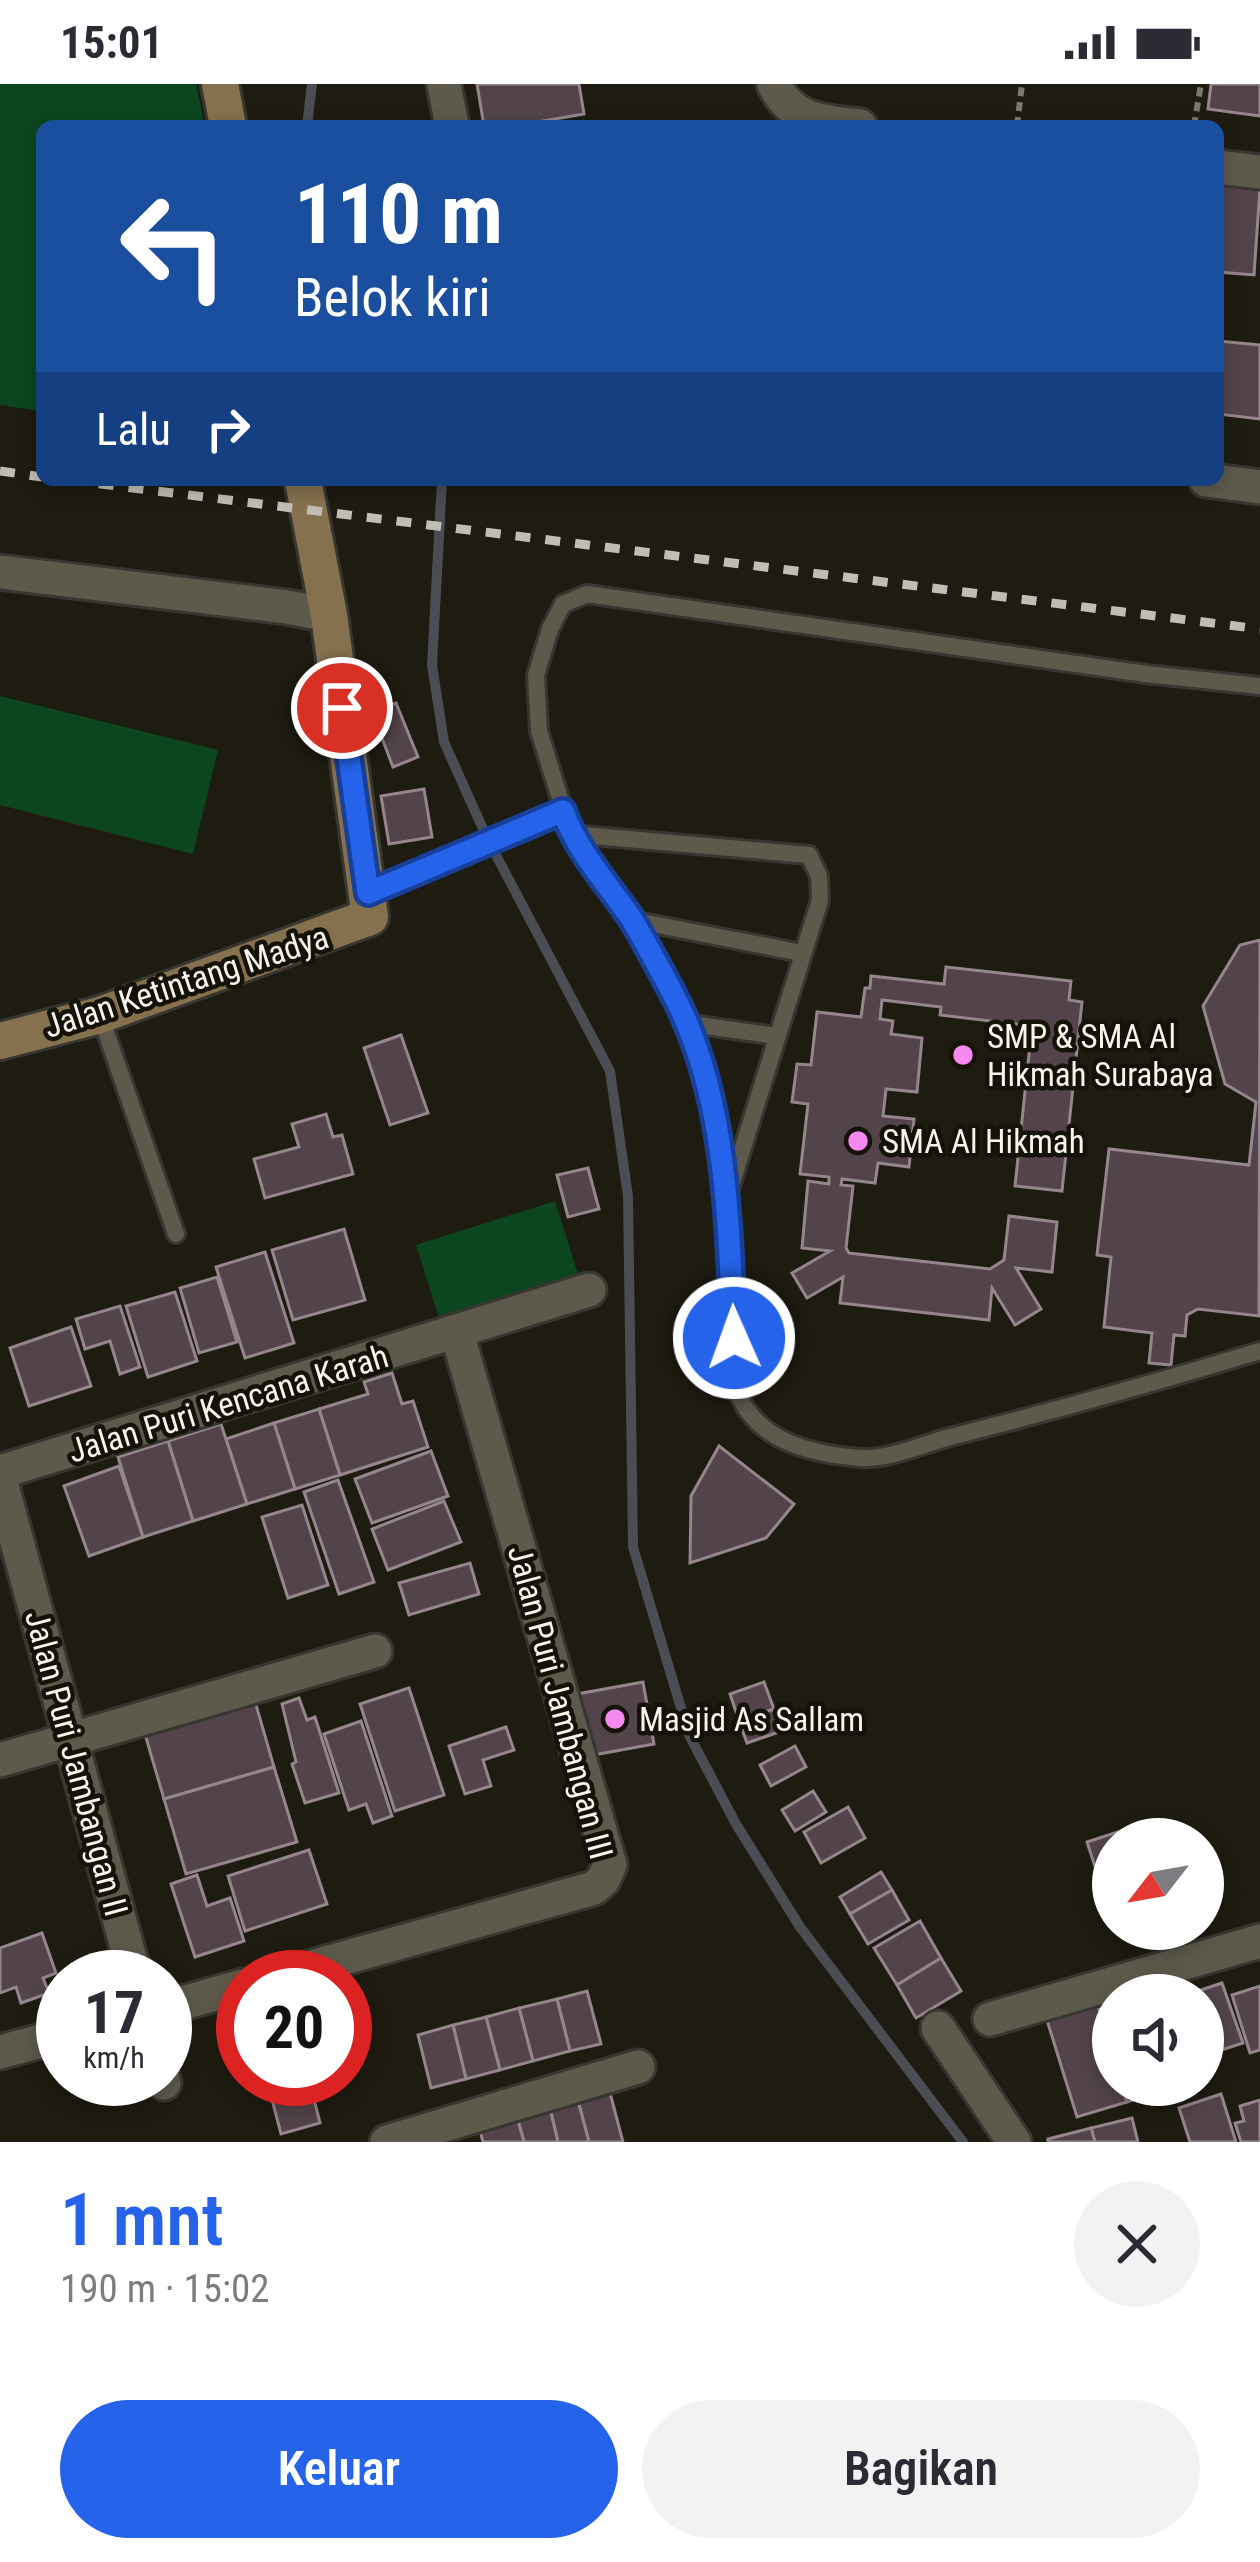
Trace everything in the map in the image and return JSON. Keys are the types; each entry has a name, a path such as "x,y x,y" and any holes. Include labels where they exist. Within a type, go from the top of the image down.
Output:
{"street":[{"path":"220,84 227,120"},
{"path":"443,84 451,120"},
{"path":"774,84 789,107 811,120"},
{"path":"1224,168 1260,172"},
{"path":"1224,483 1260,488"},
{"path":"303,486 329,615 369,905"},
{"path":"0,572 329,615"},
{"name":"Jalan Ketintang Madya","path":"0,1041 100,1015 369,905"},
{"name":"Jalan Puri Kencana Karah","path":"0,1476 589,1290"},
{"name":"Jalan Puri Jambangan III","path":"372,1950 594,1888 604,1880 610,1865 457,1333"},
{"name":"Jalan Puri Jambangan II","path":"0,1476 128,1950"},
{"path":"0,1760 375,1651"},
{"path":"990,2019 1260,1940"},
{"path":"938,2028 1014,2142"},
{"path":"0,2052 36,2043"},
{"path":"387,2142 638,2067"}],"lane":[{"path":"1260,686 587,594 563,604 536,676 539,731 571,834 632,920 674,995 707,1084 728,1196 735,1385 742,1409 765,1432 792,1444 864,1459 1260,1351"},
{"path":"369,905 474,846 563,811"},
{"path":"571,834 809,855 819,876 820,900 728,1196"},
{"path":"632,920 802,953"},
{"path":"100,1015 176,1234"},
{"path":"685,1023 776,1036"}],"path":[{"path":"1018,120 1022,84"},
{"path":"1195,120 1201,84"}],"green space":[{"path":"0,84 196,84 204,120 36,120 36,410 0,405"},
{"path":"0,696 218,750 193,854 0,805"},
{"path":"555,1201 579,1277 440,1321 416,1245"}],"building":[{"path":"477,84 579,84 584,114 549,120 483,120"},
{"path":"1211,84 1260,84 1260,116 1208,109"},
{"path":"1224,185 1260,188 1254,275 1224,272"},
{"path":"1224,342 1260,345 1260,419 1224,415"},
{"path":"396,703 418,757 393,767 372,712"},
{"path":"424,789 432,837 389,844 381,796"},
{"path":"1260,940 1259,1316 1198,1309 1187,1315 1185,1336 1174,1335 1171,1365 1149,1363 1152,1333 1104,1327 1111,1257 1097,1255 1109,1149 1249,1165 1256,1102 1225,1084 1203,1006 1240,945"},
{"name":"SMA Al Hikmah","path":"946,967 1071,981 1069,1000 1082,1002 1062,1191 1015,1186 1032,1026 940,1015 941,1007 882,1000 880,1019 893,1021 891,1034 922,1038 917,1092 886,1089 883,1116 914,1119 909,1167 878,1163 875,1183 842,1179 841,1185 853,1186 846,1248 849,1253 990,1269 1004,1260 1009,1216 1057,1222 1052,1272 1016,1268 1041,1309 1015,1325 992,1288 989,1320 840,1303 843,1277 807,1298 792,1273 830,1251 802,1248 808,1181 829,1184 829,1177 800,1174 808,1104 792,1102 797,1064 811,1065 817,1012 861,1017 871,976 944,984"},
{"path":"401,1035 428,1113 390,1125 364,1048"},
{"path":"326,1114 333,1137 342,1135 353,1174 265,1198 254,1159 299,1147 292,1124"},
{"path":"588,1168 599,1209 568,1217 557,1175"},
{"path":"344,1229 365,1300 293,1320 272,1250"},
{"path":"265,1252 294,1343 245,1358 216,1267"},
{"path":"217,1277 237,1342 199,1353 180,1288"},
{"path":"175,1292 197,1361 148,1377 126,1306"},
{"path":"120,1306 140,1367 120,1374 110,1341 85,1349 76,1319"},
{"path":"71,1327 91,1386 29,1406 10,1348"},
{"path":"392,1373 402,1404 413,1401 428,1447 340,1475 319,1409 368,1394 364,1382"},
{"path":"319,1409 340,1475 295,1489 274,1423"},
{"path":"274,1423 295,1489 247,1504 226,1439"},
{"path":"221,1424 247,1504 193,1521 168,1441"},
{"path":"168,1441 193,1521 143,1537 118,1457"},
{"path":"719,1446 794,1504 766,1538 690,1563 691,1496"},
{"path":"431,1451 448,1496 372,1523 355,1479"},
{"path":"119,1466 143,1537 89,1556 64,1486"},
{"path":"338,1480 374,1582 339,1594 304,1492"},
{"path":"444,1501 461,1542 388,1570 372,1529"},
{"path":"302,1505 328,1585 288,1598 262,1517"},
{"path":"470,1563 479,1594 409,1615 399,1583"},
{"name":"Masjid As Sallam","path":"643,1682 654,1744 588,1756 577,1694"},
{"path":"764,1682 774,1709 739,1721 730,1694"},
{"path":"409,1688 444,1795 395,1811 360,1704"},
{"path":"252,1691 274,1767 164,1799 142,1724"},
{"path":"299,1698 307,1720 315,1717 339,1793 305,1803 292,1764 296,1762 282,1704"},
{"path":"774,1709 782,1731 747,1743 739,1721"},
{"path":"361,1721 392,1816 373,1823 366,1804 349,1810 324,1734"},
{"path":"506,1727 514,1750 483,1760 491,1786 465,1794 449,1746"},
{"path":"795,1746 806,1767 771,1786 760,1765"},
{"path":"274,1767 297,1842 186,1874 164,1799"},
{"path":"813,1791 826,1812 795,1831 782,1810"},
{"path":"848,1807 865,1838 821,1863 804,1832"},
{"path":"309,1850 327,1904 245,1931 228,1876"},
{"path":"881,1872 892,1890 850,1914 840,1897"},
{"path":"197,1875 207,1906 230,1898 244,1941 195,1957 171,1884"},
{"path":"892,1890 909,1920 868,1944 850,1914"},
{"path":"920,1921 941,1958 897,1985 874,1948"},
{"path":"42,1933 48,1950 36,1950 36,1998 21,2003 16,1987 0,1993 0,1948"},
{"path":"941,1958 961,1991 916,2018 897,1985"},
{"path":"1260,1986 1260,2050 1250,2053 1232,1995"},
{"path":"1224,1989 1243,2043 1224,2049"},
{"path":"587,1991 601,2044 570,2051 557,1999"},
{"path":"557,1999 570,2051 533,2061 519,2008"},
{"path":"1092,2003 1092,2106 1114,2106 1077,2117 1046,2017"},
{"path":"519,2008 533,2061 500,2070 486,2017"},
{"path":"486,2017 500,2070 466,2079 453,2025"},
{"path":"453,2025 466,2079 431,2088 418,2035"},
{"path":"609,2089 623,2142 589,2142 577,2097"},
{"path":"577,2097 589,2142 558,2142 549,2104"},
{"path":"1260,2100 1260,2142 1241,2142 1235,2123 1244,2121 1240,2106"},
{"path":"549,2104 558,2142 524,2142 516,2113"},
{"path":"1224,2104 1236,2142 1190,2142 1179,2108"},
{"path":"274,2106 316,2106 320,2123 281,2134"},
{"path":"516,2113 524,2142 483,2142 478,2123"},
{"path":"1132,2118 1138,2142 1095,2142 1091,2128"},
{"path":"1091,2128 1095,2142 1048,2142 1048,2139"}],"waterway":[{"path":"308,120 312,84"},
{"path":"442,486 432,665 444,742 488,840 610,1071 628,1196 633,1547 689,1735 736,1824 800,1927 963,2142"}],"railway":[{"path":"0,471 36,476"},
{"path":"117,486 1260,629"}],"place":[{"name":"SMP & SMA Al Hikmah Surabaya","path":"963,1055"},
{"name":"SMA Al Hikmah","path":"858,1141"},
{"name":"Masjid As Sallam","path":"615,1719"}],"route":[{"path":"342,708 368,893 563,811 571,834 632,920 674,995 707,1084 728,1196 734,1338"}]}
